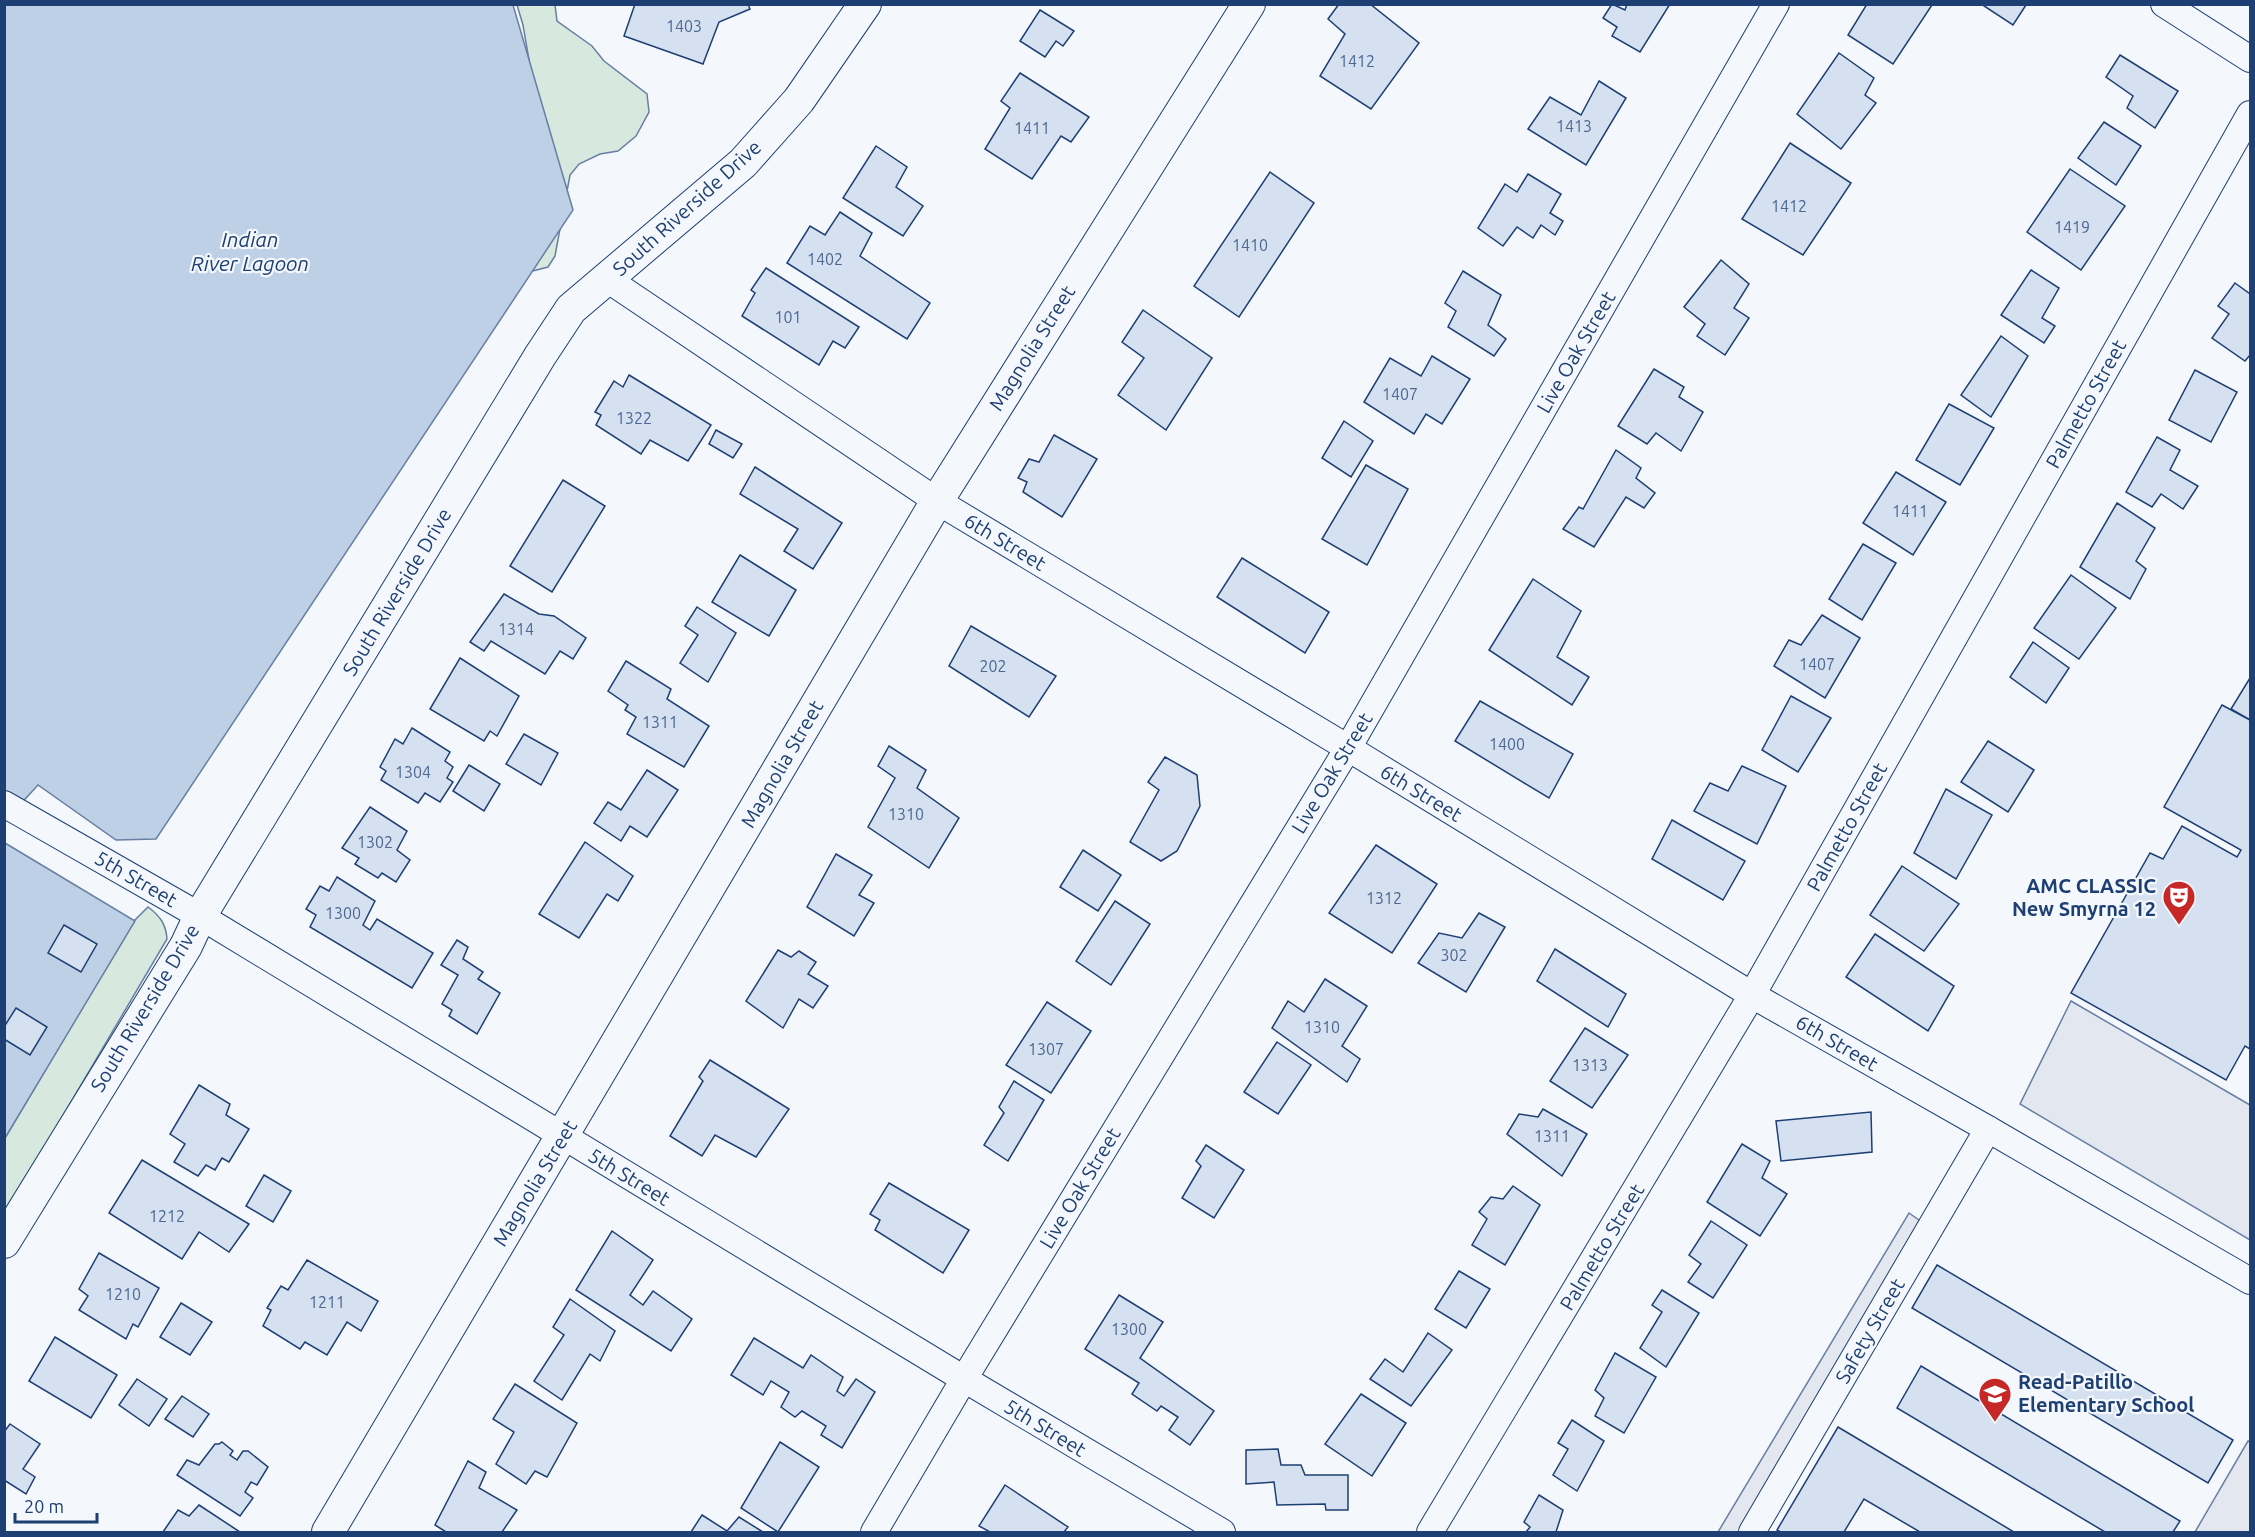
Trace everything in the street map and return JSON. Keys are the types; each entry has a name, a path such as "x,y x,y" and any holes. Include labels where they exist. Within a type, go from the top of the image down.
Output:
{"street":[{"name":"South Riverside Drive","path":"4,1242 186,946 200,916 540,356 571,309 743,163 800,100 866,4"},
{"name":"Magnolia Street","path":"328,1533 936,501 1249,4"},
{"name":"Live Oak Street","path":"874,1533 964,1380 1348,748 1776,4"},
{"path":"2164,4 2250,59"},
{"name":"Palmetto Street","path":"1430,1533 1752,995 2250,114"},
{"name":"6th Street","path":"607,279 936,501 1348,748 1752,995 2250,1281"},
{"name":"5th Street","path":"11,808 200,916 964,1380 1222,1533"},
{"name":"Safety Street","path":"1752,1533 1988,1129"}],"shaded area":[{"path":"517,5 555,5 557,21 592,46 604,61 647,94 649,112 636,136 618,151 600,154 579,164 570,175 555,256 548,267 521,274 540,124 523,25"},
{"path":"148,907 162,921 167,939 5,1214 5,1138 134,921"},
{"path":"2071,1001 2250,1105 2250,1240 2020,1104"},
{"path":"1909,1213 1926,1225 1743,1532 1718,1532"},
{"path":"2248,1441 2250,1442 2250,1532 2195,1532"}],"water":[{"name":"Indian River Lagoon","path":"5,5 513,5 573,210 156,839 116,840 38,785 5,821"},
{"path":"5,843 135,921 5,1138"}],"building":[{"path":"635,4 748,4 750,9 719,22 703,64 624,36"},
{"path":"1339,4 1370,4 1419,43 1371,109 1320,76 1345,34 1328,19"},
{"path":"1612,4 1625,10 1627,4 1670,4 1640,52 1612,36 1617,27 1603,18"},
{"path":"1867,4 1932,5 1893,64 1848,35"},
{"path":"1981,4 2025,4 2026,5 2013,25"},
{"path":"1040,10 1074,31 1063,46 1056,41 1045,57 1020,41"},
{"path":"1839,53 1874,78 1865,95 1876,103 1841,149 1797,114"},
{"path":"2120,55 2178,91 2155,128 2127,108 2133,96 2106,77"},
{"path":"1020,73 1089,117 1071,142 1061,136 1032,179 985,149 1010,108 1001,101"},
{"path":"1599,81 1626,98 1586,165 1528,129 1550,97 1581,115"},
{"path":"2104,122 2141,146 2116,185 2078,158"},
{"path":"1790,143 1851,183 1803,255 1742,219"},
{"path":"876,146 907,167 896,187 923,206 903,236 843,198"},
{"path":"2070,169 2125,206 2081,270 2027,232"},
{"path":"1270,172 1314,203 1239,317 1194,286"},
{"path":"1528,174 1561,194 1550,213 1563,221 1555,235 1541,225 1533,238 1517,227 1503,246 1478,228 1505,184 1517,192"},
{"path":"840,212 872,233 860,256 930,303 907,339 787,263 810,226 825,235"},
{"path":"1721,260 1749,284 1734,308 1749,318 1725,355 1697,336 1705,324 1684,307"},
{"path":"766,268 859,327 845,348 833,341 819,365 742,316 755,293 751,290"},
{"path":"2031,270 2059,288 2042,318 2055,326 2044,343 2001,315"},
{"path":"1463,271 1501,295 1488,325 1506,339 1494,356 1448,327 1456,311 1445,303"},
{"path":"2235,283 2250,294 2250,355 2245,361 2212,338 2229,314 2218,306"},
{"path":"1143,310 1212,358 1166,430 1118,395 1144,358 1122,342"},
{"path":"2001,336 2028,356 1991,417 1961,395"},
{"path":"1432,356 1470,379 1442,424 1426,414 1414,434 1364,402 1390,358 1421,376"},
{"path":"1654,369 1684,387 1679,397 1703,412 1681,451 1656,433 1647,444 1618,426"},
{"path":"2195,370 2237,392 2211,442 2169,420"},
{"path":"629,375 711,425 688,461 650,440 641,454 596,425 601,415 595,412 614,381 623,387"},
{"path":"1949,404 1994,428 1960,485 1916,460"},
{"path":"1344,421 1373,441 1351,477 1322,458"},
{"path":"716,430 742,444 733,458 709,444"},
{"path":"1054,435 1097,459 1062,517 1023,492 1027,482 1018,478 1029,459 1039,462"},
{"path":"2157,437 2180,450 2170,470 2198,486 2183,509 2161,494 2152,507 2126,492"},
{"path":"1616,450 1641,468 1636,478 1655,493 1644,508 1626,497 1594,547 1563,529 1579,507 1583,509"},
{"path":"1366,465 1408,489 1367,565 1322,539"},
{"path":"755,467 842,523 813,569 784,551 798,529 740,494"},
{"path":"1896,472 1946,502 1913,555 1863,523"},
{"path":"563,480 605,506 552,592 510,566"},
{"path":"2117,503 2155,528 2136,561 2146,569 2130,599 2080,567"},
{"path":"1863,544 1896,563 1862,620 1829,599"},
{"path":"740,555 796,590 769,636 712,602"},
{"path":"1242,558 1329,612 1305,653 1217,597"},
{"path":"2071,575 2116,608 2079,659 2034,628"},
{"path":"1533,579 1581,611 1557,657 1589,677 1572,705 1489,650"},
{"path":"504,594 539,614 554,616 586,638 573,659 560,651 545,674 491,641 484,651 470,642"},
{"path":"697,607 736,633 708,682 680,663 698,635 685,626"},
{"path":"1822,615 1860,638 1825,698 1774,666 1789,640 1801,645"},
{"path":"971,626 1056,676 1029,717 949,666"},
{"path":"2033,642 2069,668 2046,703 2010,677"},
{"path":"460,658 519,696 497,736 490,731 484,741 430,709"},
{"path":"626,661 671,689 667,699 709,726 684,767 627,734 636,717 625,710 628,705 608,691"},
{"path":"2250,678 2250,720 2231,709"},
{"path":"1791,696 1831,718 1798,772 1762,750"},
{"path":"1480,701 1573,754 1549,798 1455,741"},
{"name":"AMC CLASSIC New Smyrna 12","path":"2222,705 2250,720 2250,1049 2245,1046 2226,1080 2071,993 2150,853 2163,859 2182,826 2237,857 2241,850 2164,807"},
{"path":"412,728 450,752 445,761 453,767 447,778 453,782 440,802 425,793 418,803 381,780 386,771 380,767 395,739 403,744"},
{"path":"524,734 558,753 541,785 506,764"},
{"path":"1988,741 2034,770 2008,812 1961,782"},
{"path":"889,746 926,770 917,788 959,818 929,868 868,827 895,778 878,766"},
{"path":"1165,757 1197,775 1200,806 1177,851 1161,861 1130,842 1159,790 1148,782"},
{"path":"469,765 500,784 484,811 453,791"},
{"path":"1742,766 1786,786 1757,844 1694,811 1710,783 1728,791"},
{"path":"647,770 678,790 647,837 630,826 621,841 594,823 608,802 621,810"},
{"path":"1946,789 1992,815 1956,879 1914,853"},
{"path":"370,807 407,831 397,850 410,860 396,882 382,873 378,878 355,864 359,858 342,848"},
{"path":"1672,820 1745,861 1723,900 1652,859"},
{"path":"585,842 633,876 618,901 607,894 579,938 539,914"},
{"path":"1376,845 1437,884 1392,953 1329,913"},
{"path":"1083,850 1121,875 1098,911 1060,887"},
{"path":"836,854 872,875 859,895 874,903 854,936 807,907"},
{"path":"1902,866 1959,904 1924,951 1870,915"},
{"path":"337,877 375,901 363,925 370,930 377,919 433,953 412,988 310,927 316,915 306,909 320,886 329,891"},
{"path":"1115,901 1150,924 1111,985 1076,961"},
{"path":"1479,913 1505,927 1466,992 1418,963 1439,933 1462,938"},
{"path":"64,925 97,944 81,972 48,953"},
{"path":"1875,934 1954,986 1928,1031 1846,977"},
{"path":"457,940 468,947 463,959 483,972 478,979 500,993 477,1034 449,1016 452,1010 442,1004 458,975 441,965"},
{"path":"1555,949 1626,994 1608,1027 1537,981"},
{"path":"778,950 791,957 799,951 816,962 808,974 828,986 813,1008 799,999 783,1028 746,1001"},
{"path":"1325,979 1367,1006 1342,1046 1360,1059 1347,1082 1272,1028 1288,1001 1304,1012"},
{"path":"1047,1002 1091,1031 1051,1093 1006,1065"},
{"path":"16,1008 47,1027 30,1055 4,1039 4,1027"},
{"path":"1585,1028 1628,1055 1592,1108 1550,1081"},
{"path":"1277,1042 1311,1065 1278,1114 1244,1092"},
{"path":"710,1060 789,1109 756,1157 715,1135 702,1156 670,1136 703,1081 699,1077"},
{"path":"1014,1081 1044,1100 1008,1161 984,1145 1004,1113 999,1107"},
{"path":"199,1085 230,1104 226,1115 249,1129 229,1162 222,1158 215,1170 206,1165 198,1176 174,1162 185,1144 170,1134"},
{"path":"1543,1109 1587,1134 1562,1176 1507,1134 1519,1114 1538,1117"},
{"path":"1871,1112 1872,1152 1781,1161 1776,1121"},
{"path":"1742,1144 1770,1161 1762,1178 1787,1194 1760,1236 1707,1202"},
{"path":"1206,1145 1244,1170 1214,1218 1182,1198 1201,1166 1196,1161"},
{"path":"142,1160 249,1224 229,1252 199,1232 182,1259 109,1213"},
{"path":"264,1175 291,1191 273,1222 246,1206"},
{"path":"889,1183 969,1230 943,1273 875,1230 880,1220 870,1214"},
{"path":"1513,1186 1540,1205 1505,1265 1472,1245 1487,1219 1479,1212 1491,1197 1503,1199"},
{"path":"1711,1221 1747,1245 1713,1298 1688,1282 1701,1264 1689,1255"},
{"path":"612,1231 653,1260 630,1295 643,1305 653,1291 692,1319 671,1351 576,1290"},
{"path":"99,1253 159,1288 138,1327 133,1324 126,1339 79,1310 88,1296 79,1289"},
{"path":"307,1260 378,1301 361,1331 347,1322 327,1355 305,1342 300,1349 263,1326 271,1310 267,1308 281,1286 288,1290"},
{"path":"1937,1265 2233,1440 2208,1483 1912,1308"},
{"path":"1459,1271 1490,1289 1466,1328 1435,1309"},
{"path":"1662,1290 1699,1313 1666,1367 1640,1348 1662,1312 1652,1305"},
{"path":"1119,1295 1163,1322 1140,1358 1214,1411 1190,1445 1169,1430 1178,1417 1161,1406 1157,1411 1132,1394 1139,1383 1085,1349"},
{"path":"570,1299 615,1331 600,1361 590,1354 562,1400 534,1381 564,1335 553,1327"},
{"path":"181,1303 212,1322 190,1355 160,1337"},
{"path":"1428,1333 1452,1350 1411,1406 1370,1379 1385,1359 1403,1372"},
{"path":"55,1337 117,1375 91,1418 29,1381"},
{"path":"754,1338 803,1368 811,1355 843,1377 837,1391 844,1396 856,1379 875,1392 842,1448 821,1435 826,1426 802,1411 795,1417 781,1407 789,1392 771,1381 763,1395 731,1375"},
{"path":"1615,1353 1656,1377 1624,1433 1595,1416 1604,1398 1595,1390"},
{"path":"1921,1366 2180,1521 2173,1532 2105,1532 1897,1408"},
{"path":"137,1379 167,1399 149,1426 119,1405"},
{"path":"515,1384 577,1423 547,1477 535,1471 526,1484 496,1464 514,1432 493,1419"},
{"path":"1361,1394 1406,1423 1372,1476 1325,1444"},
{"path":"182,1396 209,1414 193,1437 165,1419"},
{"path":"1572,1420 1604,1441 1577,1491 1553,1475 1568,1449 1558,1443"},
{"path":"10,1424 40,1444 23,1469 35,1477 26,1494 4,1480 4,1432"},
{"path":"1838,1427 2014,1532 1920,1532 1864,1499 1844,1532 1781,1532 1777,1530"},
{"path":"222,1442 233,1451 230,1455 237,1460 243,1451 248,1451 268,1467 257,1485 251,1482 245,1492 253,1498 240,1516 177,1475 187,1460 199,1465 215,1444"},
{"path":"780,1442 819,1467 778,1532 741,1508"},
{"path":"1278,1449 1281,1465 1301,1465 1305,1475 1348,1475 1348,1510 1326,1510 1325,1504 1277,1505 1274,1482 1246,1484 1246,1450"},
{"path":"468,1461 486,1472 479,1488 517,1510 502,1532 446,1532 435,1525"},
{"path":"1005,1485 1068,1527 1064,1532 990,1532 979,1526"},
{"path":"1539,1495 1563,1510 1556,1532 1526,1532 1530,1527 1524,1522"},
{"path":"199,1505 240,1532 163,1532 178,1510 189,1516"},
{"path":"702,1515 727,1531 739,1517 763,1532 691,1532"}],"place":[{"name":"AMC CLASSIC New Smyrna 12","path":"2179,926"},
{"name":"Read-Patillo Elementary School","path":"1995,1423"}]}
